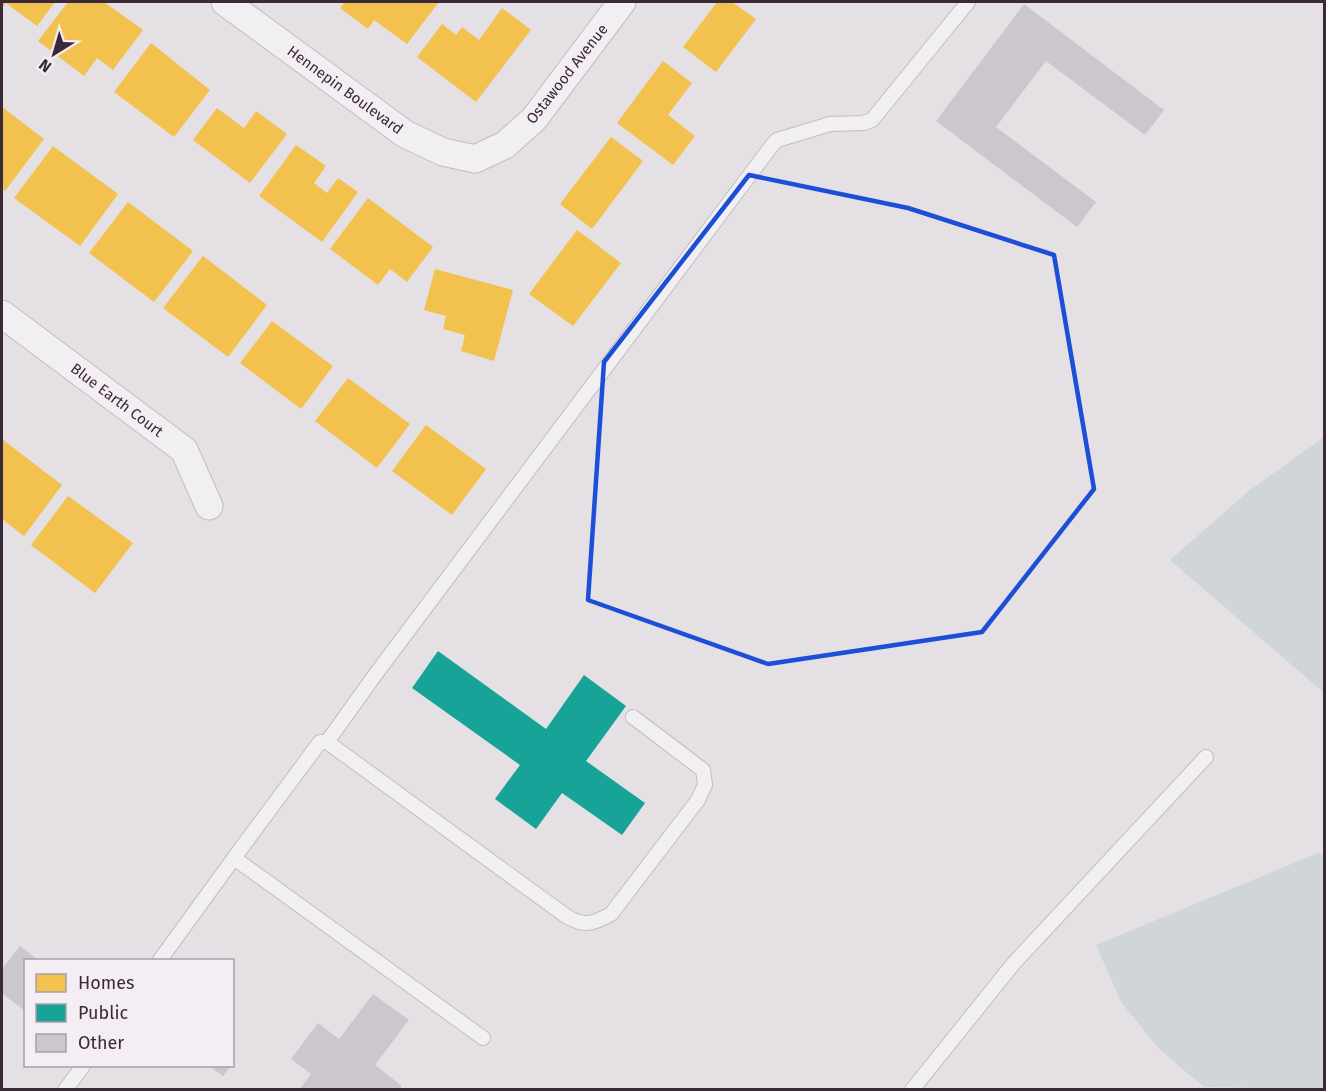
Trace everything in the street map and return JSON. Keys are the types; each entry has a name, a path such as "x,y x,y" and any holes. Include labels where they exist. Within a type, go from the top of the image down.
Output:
{"street":[{"name":"Hennepin Boulevard","path":"225,2 405,135 443,152 475,159"},
{"name":"Ostawood Avenue","path":"475,159 505,145 534,119 622,2"},
{"name":"Blue Earth Court","path":"2,314 184,450 209,506"}],"lane":[{"path":"327,742 773,144 777,140 830,124 863,123 872,120 968,2"},
{"path":"161,959 320,742 327,742 566,916 577,922 592,925 611,914 698,800 705,785 703,770 633,717"},
{"path":"912,1089 1014,963 1206,757"},
{"path":"234,858 483,1038"},
{"path":"65,1089 82,1067"}],"highlighted area":[{"path":"749,175 908,208 1054,255 1094,489 982,632 768,664 588,600 604,362"}],"shaded area":[{"path":"1324,437 1324,693 1170,560 1250,490"},
{"path":"1318,853 1324,856 1324,1089 1204,1087 1159,1049 1121,1002 1096,945"}],"building: Homes":[{"path":"2,2 55,2 37,26 6,3 2,8"},
{"path":"68,2 104,2 143,30 113,70 97,58 84,76 38,41"},
{"path":"345,2 439,2 407,44 374,20 368,29 340,8"},
{"path":"717,2 732,2 756,19 716,72 683,47"},
{"path":"502,8 531,30 476,102 417,57 442,24 456,35 462,27 479,40"},
{"path":"151,43 210,90 174,137 114,92"},
{"path":"663,61 692,83 668,115 695,136 673,165 617,123"},
{"path":"2,107 44,139 5,191 2,188"},
{"path":"217,108 244,128 256,111 287,134 250,183 193,140"},
{"path":"611,137 643,161 592,229 560,204"},
{"path":"296,145 326,166 314,183 327,193 338,178 358,192 322,242 259,196"},
{"path":"53,146 118,194 80,246 14,198"},
{"path":"368,198 433,247 407,282 390,269 378,285 330,249"},
{"path":"128,202 193,251 154,302 89,253"},
{"path":"577,230 621,263 573,326 529,294"},
{"path":"203,256 267,305 228,357 163,308"},
{"path":"435,269 513,290 494,361 461,351 465,335 443,329 446,316 424,310"},
{"path":"272,321 333,366 301,409 240,363"},
{"path":"348,378 410,424 377,468 315,421"},
{"path":"426,425 486,469 452,515 392,471"},
{"path":"2,439 62,485 24,536 2,519"},
{"path":"68,496 133,543 95,593 31,545"}],"building: Public":[{"path":"438,651 546,729 584,675 626,706 586,761 645,803 622,835 562,793 536,829 495,799 520,765 412,688"}],"building: Other":[{"path":"1024,4 1164,110 1145,135 1046,61 996,127 1096,202 1077,227 936,121"},
{"path":"20,946 37,959 24,959 24,1010 2,993 2,969"},
{"path":"373,994 409,1020 375,1065 402,1086 399,1090 299,1090 311,1074 291,1059 318,1023 339,1039"},
{"path":"210,1067 230,1067 223,1076"}]}
